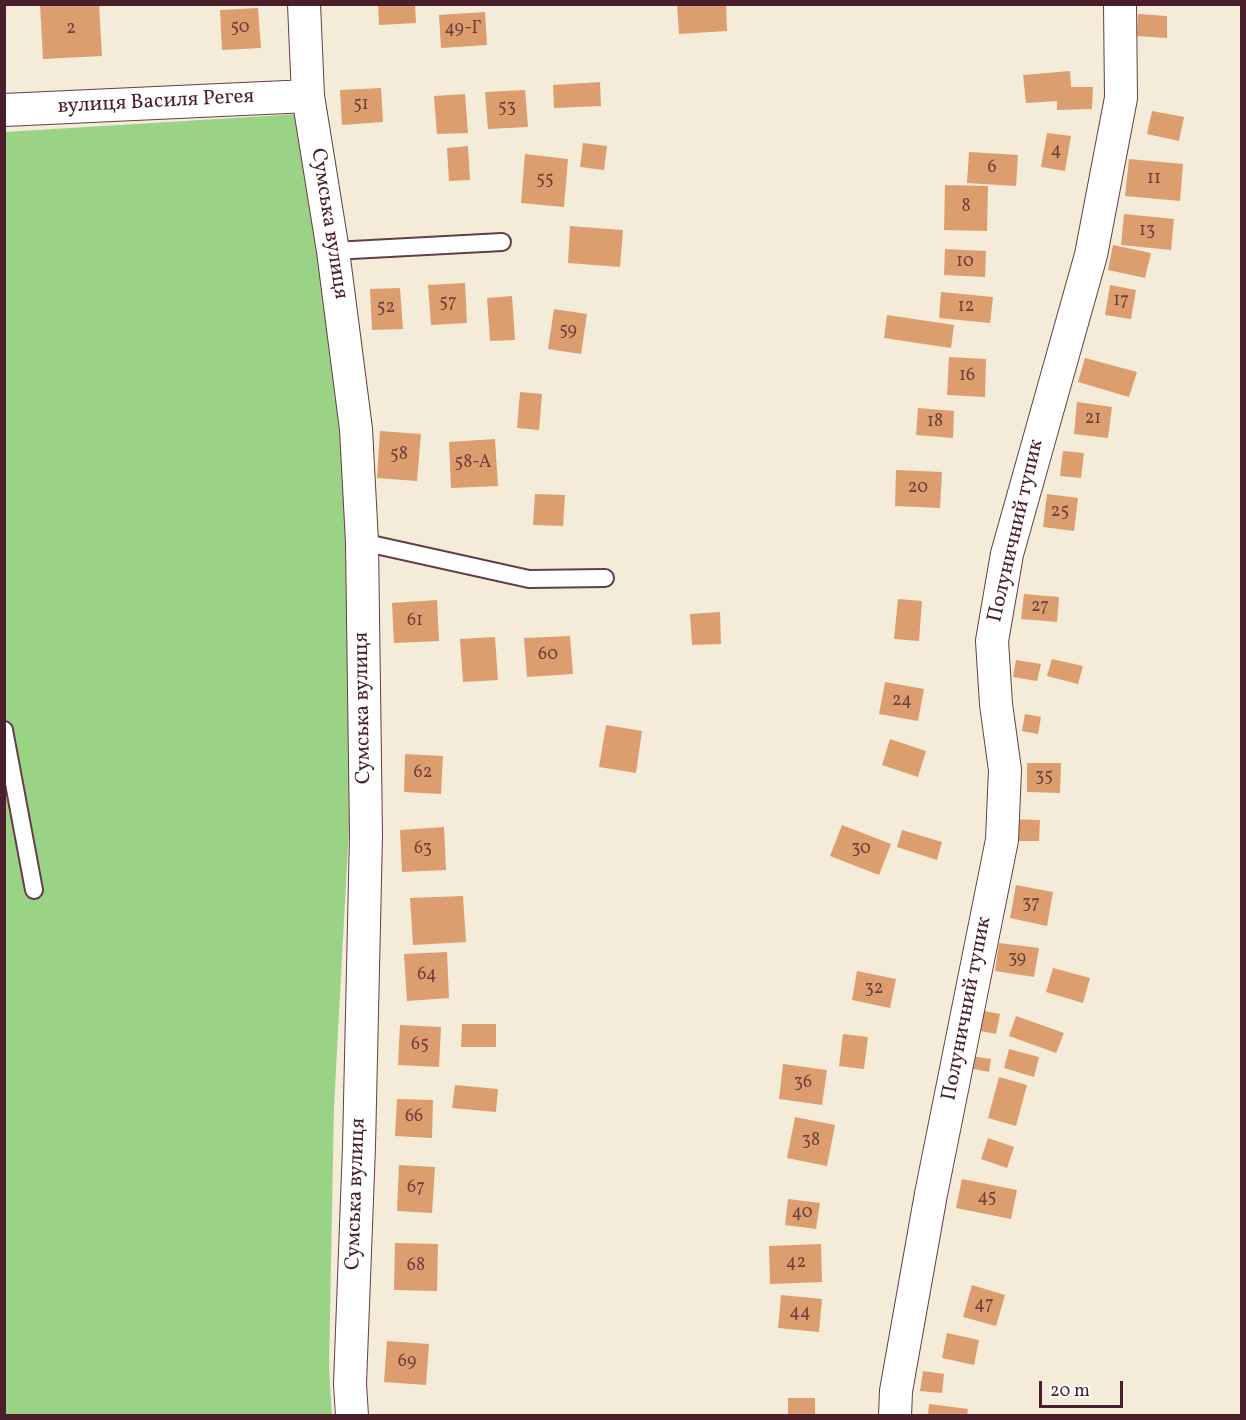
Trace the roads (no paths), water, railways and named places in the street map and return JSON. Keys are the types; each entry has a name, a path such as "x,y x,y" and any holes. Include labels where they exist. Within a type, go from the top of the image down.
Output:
{"street":[{"name":"Сумська вулиця","path":"304,4 308,96 333,251 356,429 362,542 366,835 350,1384 352,1416"},
{"name":"Полуничний тупик","path":"895,1416 896,1391 931,1194 1002,840 1005,770 996,704 992,641 1007,554 1091,255 1121,98 1120,4"},
{"name":"вулиця Василя Регея","path":"4,110 308,96"}],"lane":[{"path":"333,251 502,242"},
{"path":"362,542 530,579 605,578"},
{"path":"4,730 34,890"}]}
